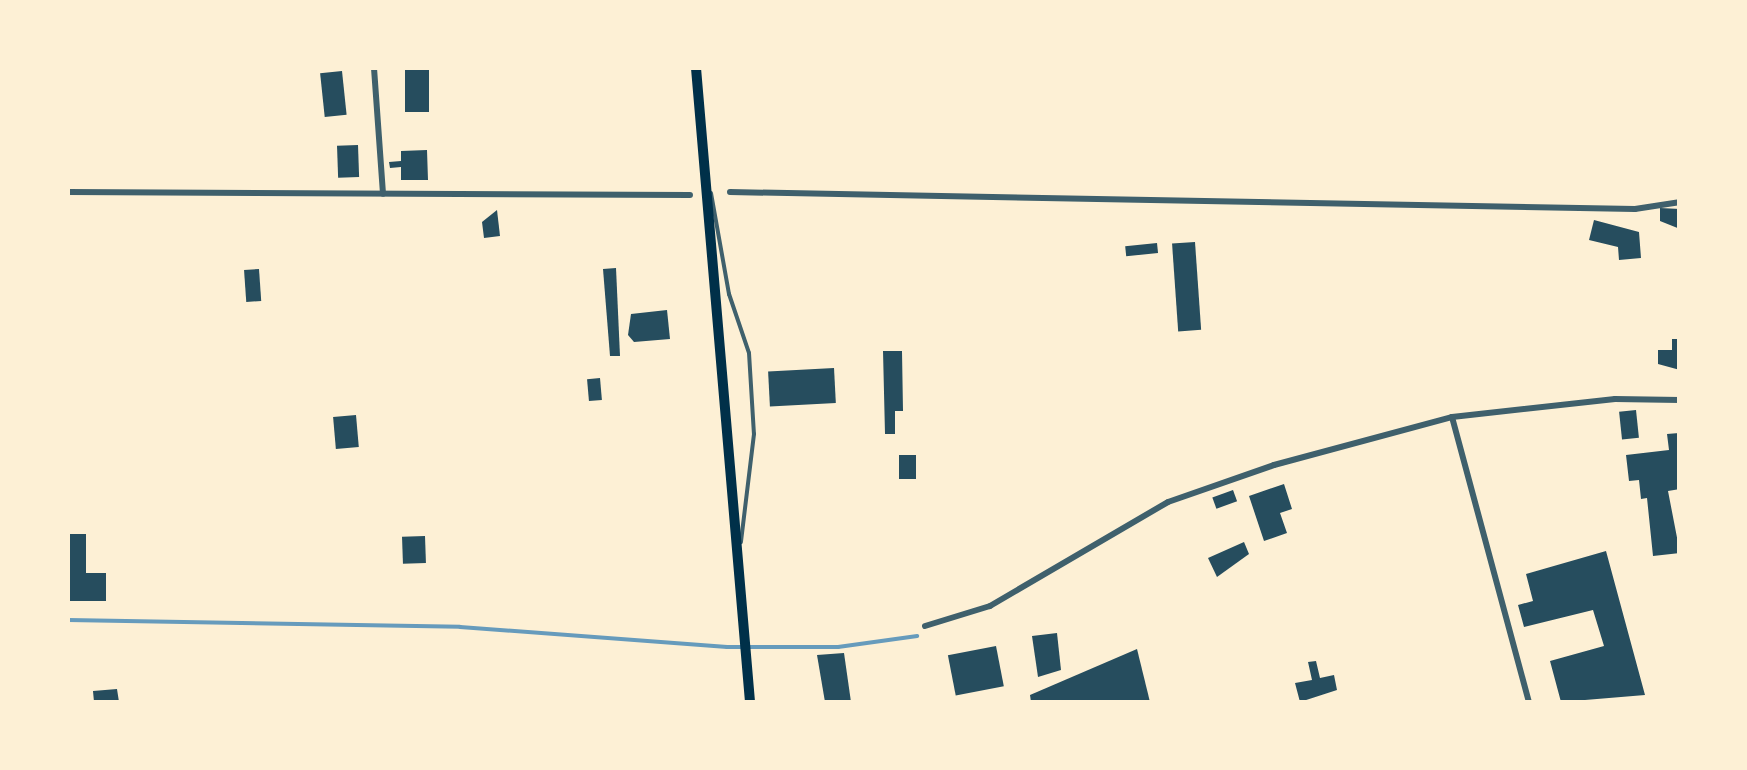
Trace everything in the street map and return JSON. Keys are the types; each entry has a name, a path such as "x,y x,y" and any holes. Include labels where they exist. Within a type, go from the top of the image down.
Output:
{"highway":[{"path":"696,68 750,702"}],"street":[{"path":"374,68 383,194"},
{"path":"68,192 690,194"},
{"path":"730,192 1635,209 1680,202"},
{"path":"925,626 990,606 1168,502 1452,417 1614,399 1680,400"},
{"path":"1452,417 1530,702"}],"lane":[{"path":"705,174 748,353 754,434 738,567"}],"building":[{"path":"405,68 429,68 429,112 405,112"},
{"path":"342,71 347,115 325,117 320,73"},
{"path":"358,145 359,177 338,178 337,146"},
{"path":"427,150 428,180 401,180 401,167 390,168 389,162 401,161 401,151"},
{"path":"1660,208 1680,209 1680,229 1660,221"},
{"path":"497,210 500,236 484,238 482,222"},
{"path":"1594,220 1639,232 1641,258 1619,260 1618,247 1589,240"},
{"path":"1195,242 1201,330 1178,331 1172,244"},
{"path":"1157,243 1158,253 1126,256 1125,246"},
{"path":"616,268 620,356 610,356 603,269"},
{"path":"259,269 261,301 246,302 244,270"},
{"path":"667,310 670,339 634,342 628,335 631,314"},
{"path":"1672,339 1680,339 1680,370 1658,364 1658,350 1672,350"},
{"path":"883,351 902,351 903,411 895,411 895,434 885,434"},
{"path":"834,368 836,403 770,406 768,371"},
{"path":"600,378 602,400 589,401 587,379"},
{"path":"1636,410 1639,438 1622,440 1619,412"},
{"path":"356,415 359,447 336,449 333,417"},
{"path":"1679,433 1680,489 1668,491 1680,553 1653,556 1647,498 1641,499 1639,480 1629,481 1626,455 1669,450 1667,434"},
{"path":"899,455 916,455 916,479 899,479"},
{"path":"1284,484 1292,509 1280,513 1287,533 1264,541 1249,496"},
{"path":"1233,490 1237,501 1216,509 1212,498"},
{"path":"68,534 86,534 86,573 106,573 106,601 68,601"},
{"path":"425,536 426,563 403,564 402,537"},
{"path":"1244,542 1249,554 1217,577 1208,558"},
{"path":"1606,551 1645,695 1561,702 1550,661 1604,646 1593,610 1524,627 1518,605 1533,601 1526,574"},
{"path":"1057,633 1061,670 1038,677 1032,636"},
{"path":"996,646 1004,686 956,696 948,655"},
{"path":"1137,649 1150,702 1031,702 1030,695"},
{"path":"844,653 851,702 825,702 817,655"},
{"path":"1316,661 1320,678 1334,675 1337,690 1300,702 1295,683 1312,680 1308,662"},
{"path":"117,689 119,702 94,702 93,691"}],"waterway":[{"path":"68,620 460,627 727,647 838,647 917,636"}]}
